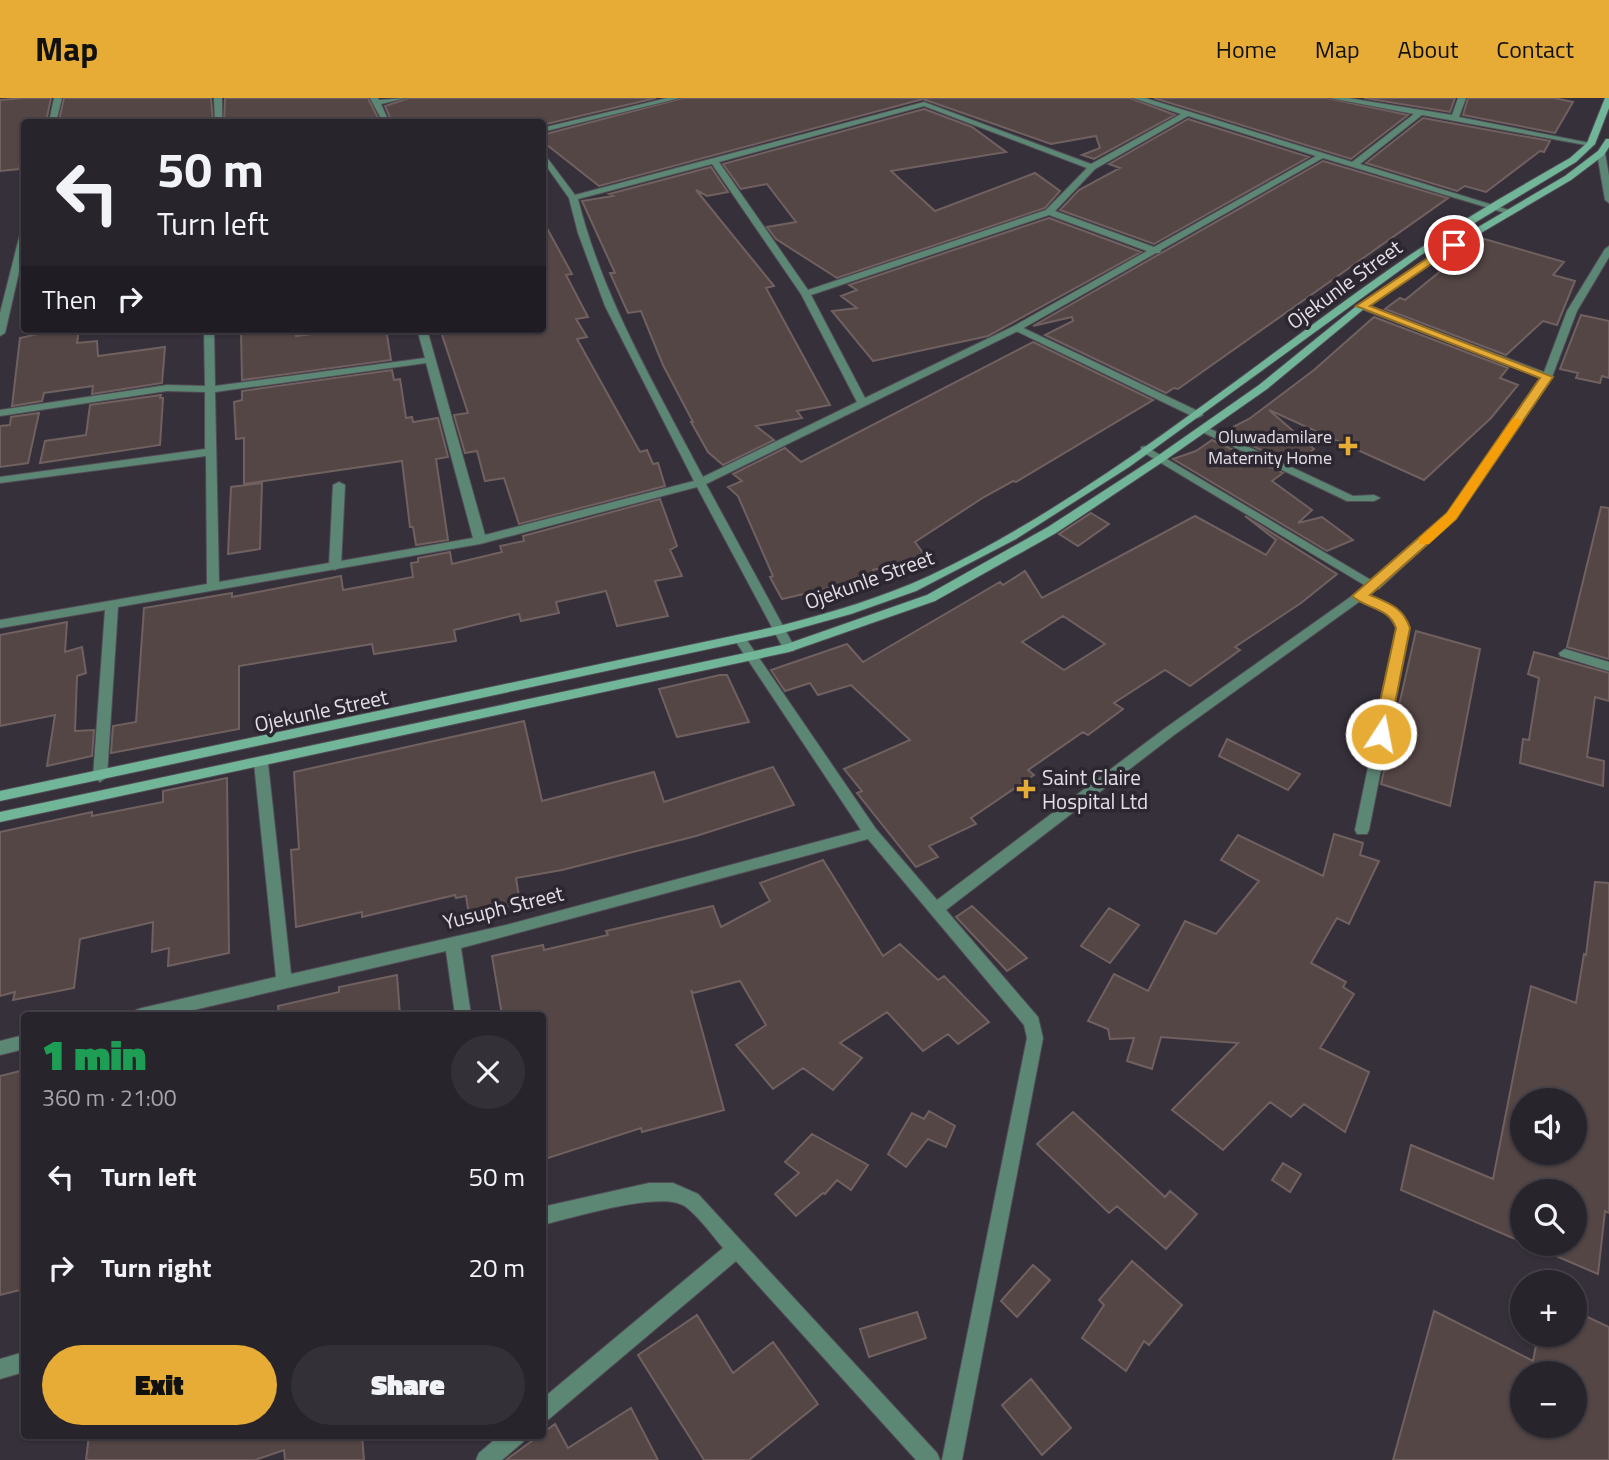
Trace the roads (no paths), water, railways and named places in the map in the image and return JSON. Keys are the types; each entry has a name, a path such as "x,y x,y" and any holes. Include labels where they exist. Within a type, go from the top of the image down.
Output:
{"street":[{"path":"53,119 58,98"},
{"path":"218,98 219,119"},
{"path":"384,119 375,101 402,98"},
{"path":"546,129 676,98"},
{"path":"910,98 1092,167"},
{"path":"1137,98 1509,213"},
{"path":"1334,98 1591,144 1609,98"},
{"path":"1455,118 1462,98"},
{"path":"573,198 924,104"},
{"path":"1355,164 1421,113"},
{"path":"806,294 1049,212 1092,167 1187,114"},
{"name":"Ojekunle Street","path":"0,817 750,657 789,648 892,613 967,580 1052,530 1160,459 1263,387 1362,306 1568,178 1601,153 1609,141"},
{"name":"Ojekunle Street","path":"0,796 100,777 740,639 884,599 954,568 1041,517 1198,415 1398,267 1573,160 1591,144"},
{"path":"1601,153 1609,200"},
{"path":"0,624 480,540 700,483 1017,328 1323,155"},
{"path":"546,159 573,198 579,228 612,307 719,524 789,648"},
{"path":"714,161 806,294 863,405"},
{"path":"1049,212 1157,251"},
{"path":"0,333 21,246"},
{"path":"936,909 1169,732 1375,586 1451,516 1547,377 1572,311 1609,249"},
{"path":"1362,306 1547,377"},
{"path":"1017,328 1198,415"},
{"path":"209,333 213,389 209,452 213,585"},
{"path":"423,333 480,540"},
{"path":"0,413 167,388 213,389 429,360"},
{"path":"1204,429 1341,495 1358,501 1374,498"},
{"path":"1145,449 1375,586"},
{"path":"0,480 209,452"},
{"path":"335,566 339,485"},
{"path":"1359,596 1391,610 1400,617 1403,628 1362,830"},
{"path":"100,777 112,605"},
{"path":"740,639 871,833 1032,1022 1035,1038 952,1460"},
{"path":"1565,653 1609,667"},
{"path":"261,762 284,982"},
{"name":"Yusuph Street","path":"155,1012 453,943 871,833"},
{"path":"453,943 463,1012"},
{"path":"0,1048 21,1043"},
{"path":"546,1215 649,1192 673,1192 692,1200 930,1460"},
{"path":"546,1409 737,1248"},
{"path":"0,1369 21,1363"},
{"path":"486,1460 511,1439"}],"place":[{"name":"Oluwadamilare Maternity Home","path":"1348,446"},
{"name":"Saint Claire Hospital Ltd","path":"1026,789"}]}
